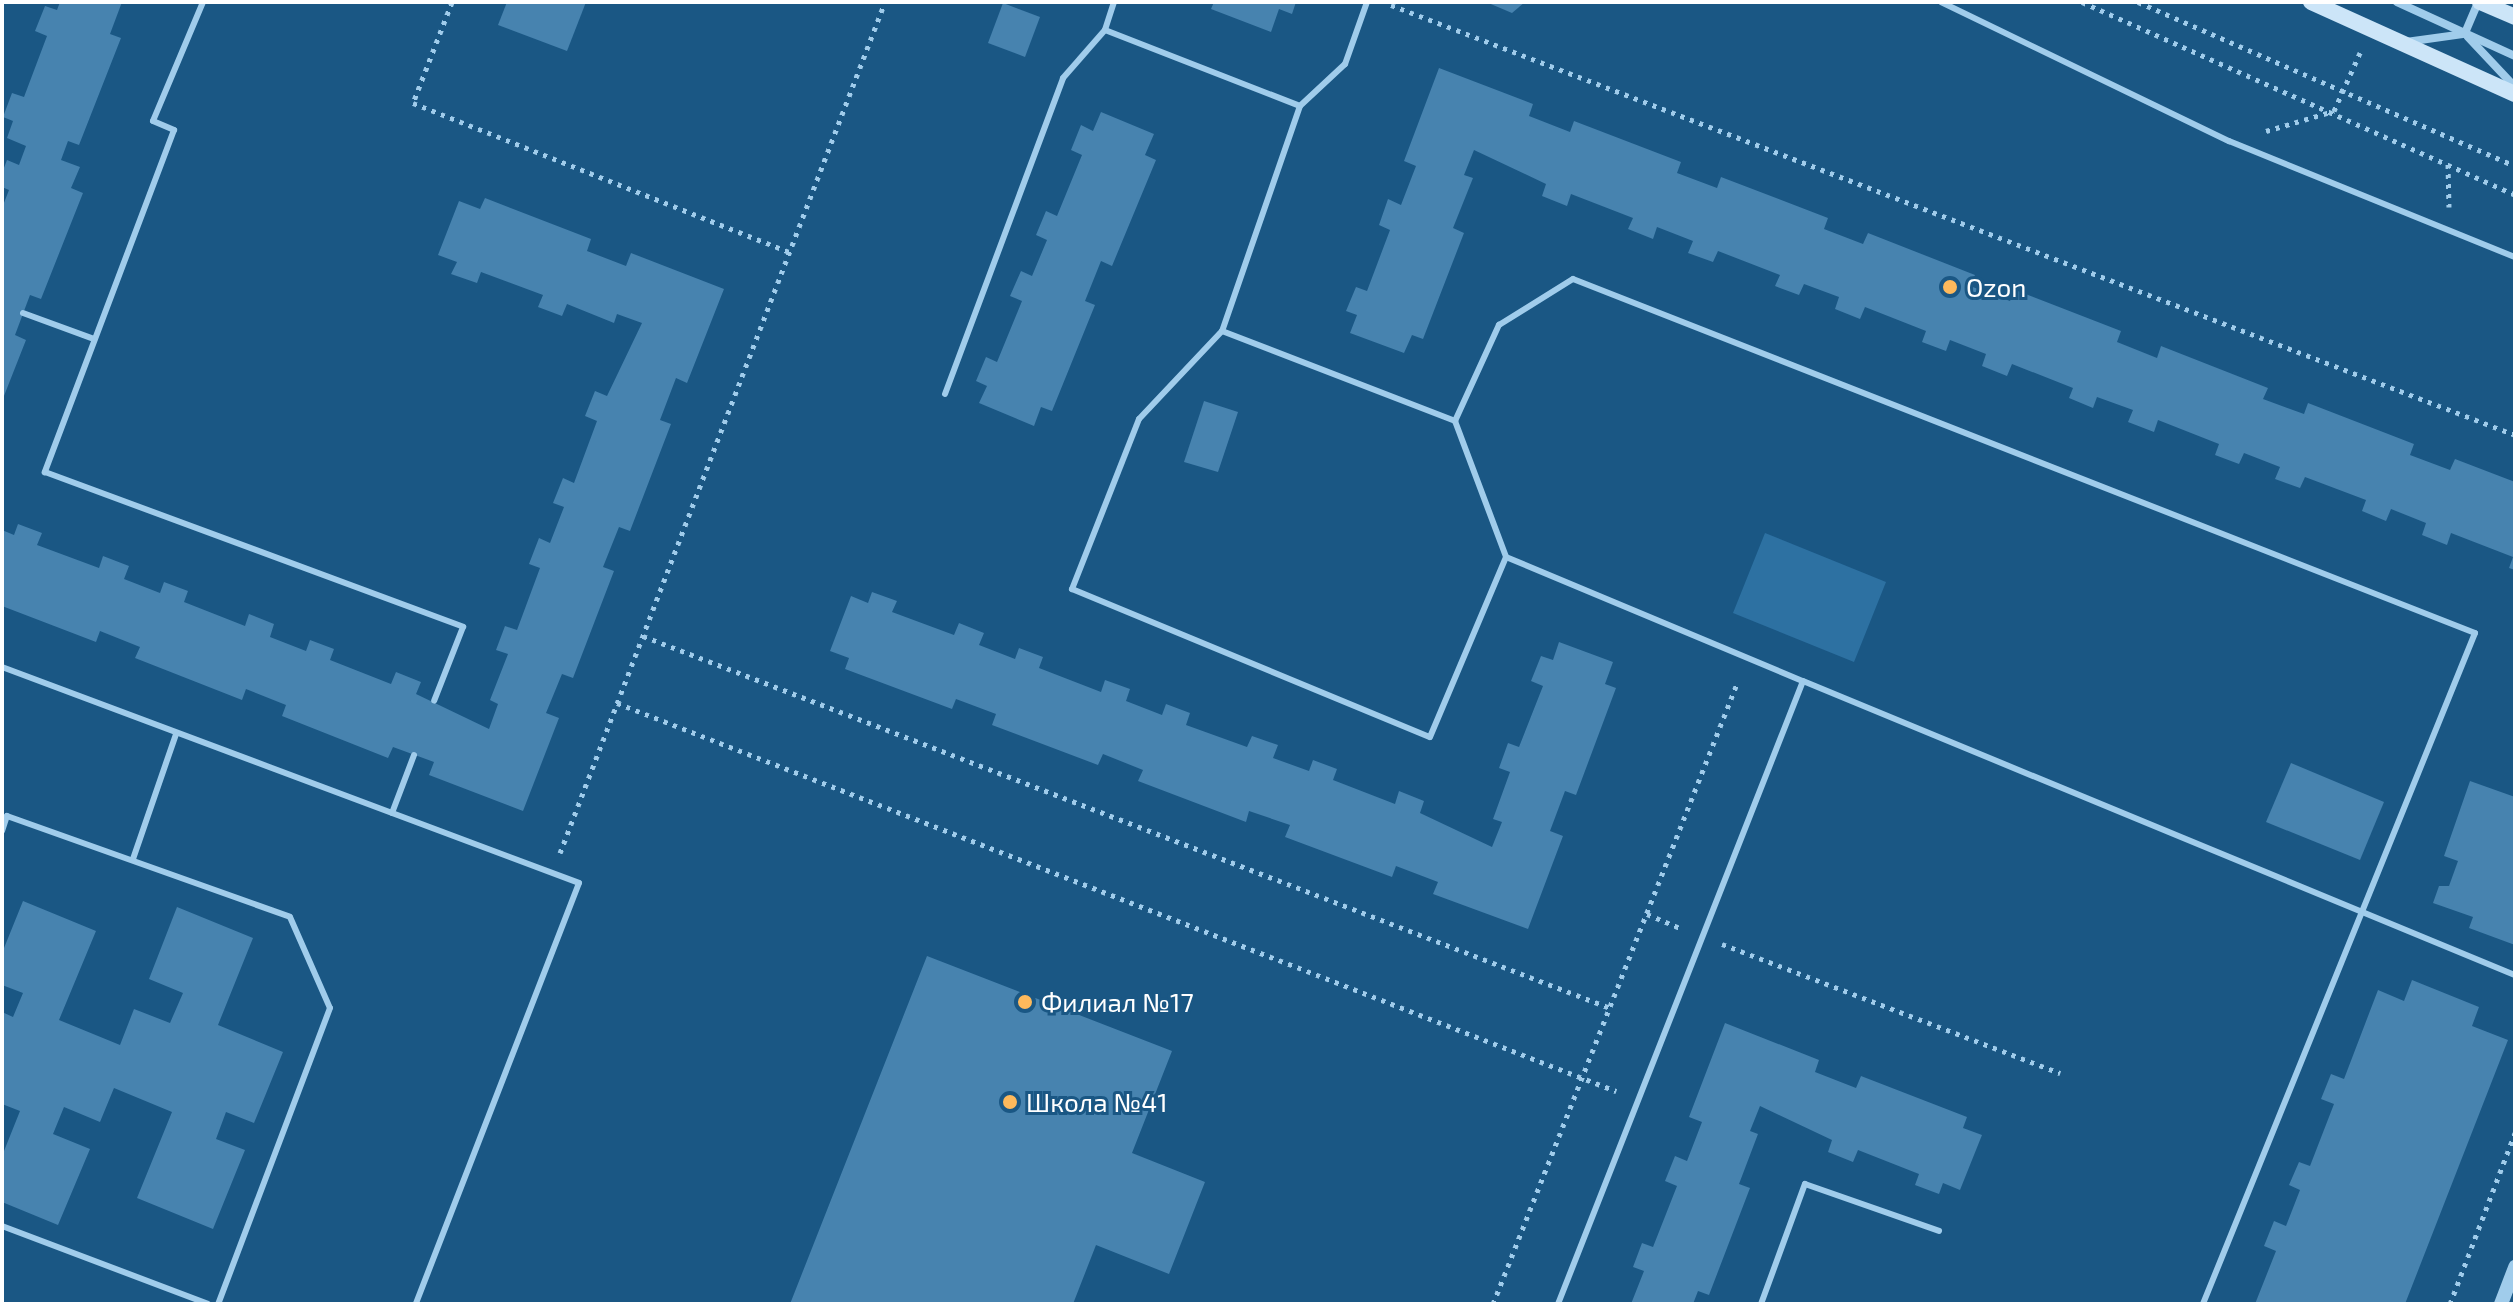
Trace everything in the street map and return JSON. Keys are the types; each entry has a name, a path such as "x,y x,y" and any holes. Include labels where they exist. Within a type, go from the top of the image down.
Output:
{"main road":[{"path":"2311,2 2515,94"},
{"path":"2479,2 2515,17"}],"street":[{"path":"2397,2 2515,56"},
{"path":"2465,33 2479,2"},
{"path":"2402,43 2465,33"},
{"path":"2465,33 2515,87"},
{"path":"2501,1304 2515,1267"}],"lane":[{"path":"203,2 153,121 174,130 45,472 463,627 434,701"},
{"path":"945,394 1063,78 1105,30 1114,2"},
{"path":"1367,2 1345,64 1300,106 1222,331 1139,419 1072,589 1430,737 1506,557 1455,421 1499,325 1573,279 2475,633 2203,1304"},
{"path":"1941,2 2229,141 2450,227 2515,257"},
{"path":"1105,30 1300,106"},
{"path":"23,313 94,339"},
{"path":"1222,331 1455,421"},
{"path":"1506,557 2515,975"},
{"path":"2,667 579,883 416,1304"},
{"path":"1558,1304 1803,681"},
{"path":"133,859 176,734"},
{"path":"392,813 414,755"},
{"path":"2,831 7,816 290,917 330,1008 218,1304"},
{"path":"1761,1304 1805,1184 1939,1231"},
{"path":"2,1226 208,1304"}],"path":[{"path":"452,2 413,103 789,252"},
{"path":"552,873 885,2"},
{"path":"1382,2 2515,435"},
{"path":"2082,2 2334,111 2515,195"},
{"path":"2138,2 2515,166"},
{"path":"2334,111 2366,41"},
{"path":"2229,141 2334,111"},
{"path":"2448,164 2450,227"},
{"path":"643,636 1610,1008"},
{"path":"1493,1304 1748,657"},
{"path":"617,703 1583,1077"},
{"path":"1647,914 2060,1073"},
{"path":"2450,1304 2515,1133"}],"shaded area":[{"path":"1765,533 1886,582 1854,662 1733,613"}],"building":[{"path":"60,2 122,2 110,34 121,38 79,145 68,141 61,160 80,167 71,188 83,193 41,299 30,295 15,335 26,340 2,401 2,208 9,190 2,187 2,173 7,160 19,165 26,146 7,138 13,121 3,117 12,93 24,97 47,36 35,31 45,6 57,10"},
{"path":"507,2 586,2 567,51 498,25"},
{"path":"1214,2 1296,2 1292,14 1279,9 1271,32 1211,9"},
{"path":"1486,2 1525,2 1512,13"},
{"path":"1003,3 1040,17 1025,57 988,43"},
{"path":"1439,68 1533,104 1529,116 1570,132 1574,121 1681,162 1677,173 1717,188 1721,177 1828,218 1824,229 1863,244 1868,233 1975,275 1970,286 2010,301 2015,290 2121,331 2117,342 2157,358 2161,346 2268,388 2263,399 2304,414 2308,403 2414,444 2410,455 2450,470 2455,459 2515,482 2515,570 2509,568 2513,557 2451,533 2447,545 2422,535 2426,523 2391,509 2386,521 2362,511 2366,500 2305,477 2300,488 2275,479 2280,467 2244,453 2239,464 2215,455 2219,444 2158,420 2154,432 2128,422 2133,410 2097,397 2093,408 2069,398 2073,388 2012,364 2007,376 1982,366 1986,354 1950,340 1946,351 1922,342 1926,331 1865,307 1860,319 1835,309 1839,297 1804,284 1799,295 1775,286 1780,275 1718,251 1713,262 1688,253 1693,241 1657,227 1653,239 1628,229 1633,218 1571,194 1567,206 1542,196 1546,184 1474,150 1464,175 1473,178 1453,228 1464,233 1423,339 1412,335 1404,353 1350,333 1357,315 1346,311 1356,287 1367,291 1390,230 1379,225 1388,199 1401,205 1416,166 1404,161"},
{"path":"1101,112 1154,134 1145,155 1156,160 1112,266 1101,261 1085,301 1095,305 1052,411 1041,407 1034,426 979,403 987,386 976,381 986,357 997,362 1022,301 1010,296 1021,271 1032,276 1047,240 1036,235 1046,211 1057,216 1082,155 1071,150 1081,125 1093,131"},
{"path":"485,198 591,239 587,251 626,266 631,253 724,289 687,383 676,378 660,420 671,424 630,531 619,527 603,567 614,571 573,678 562,674 546,713 559,718 523,811 429,775 434,762 393,747 388,758 282,716 286,705 246,689 242,700 135,658 140,647 100,631 96,642 2,606 2,530 14,535 18,524 42,533 37,545 99,568 103,556 129,566 124,579 160,593 164,582 188,591 184,602 245,626 249,614 274,624 270,637 306,651 310,640 334,649 330,660 391,684 396,672 421,682 416,694 489,729 498,704 490,700 508,654 496,650 505,626 517,630 540,568 529,564 539,538 550,543 564,507 553,503 563,478 574,483 597,421 585,416 595,391 607,396 642,323 617,314 614,323 567,304 562,316 538,307 543,295 481,272 477,283 451,274 457,262 438,255 459,201 480,209"},
{"path":"1204,401 1238,412 1218,472 1184,462"},
{"path":"872,592 897,601 892,612 954,635 959,623 984,633 979,645 1015,659 1019,648 1043,657 1039,668 1101,692 1105,680 1130,689 1126,701 1162,715 1166,704 1190,713 1186,725 1247,747 1252,736 1278,745 1273,758 1309,771 1313,760 1337,769 1333,780 1395,804 1399,791 1424,801 1420,813 1492,847 1502,822 1493,819 1510,772 1499,768 1508,743 1519,747 1543,686 1531,681 1541,656 1553,660 1559,642 1613,662 1605,684 1616,688 1576,795 1565,791 1550,831 1563,836 1528,929 1433,894 1438,882 1396,866 1392,877 1285,837 1290,825 1249,811 1246,822 1138,781 1143,770 1103,754 1098,765 992,725 996,714 956,699 952,709 845,669 849,658 830,651 851,596 868,603"},
{"path":"2291,763 2384,802 2360,860 2266,822"},
{"path":"2470,781 2515,797 2515,945 2469,928 2473,917 2433,903 2439,886 2449,886 2458,861 2444,856"},
{"path":"23,901 96,931 59,1020 120,1045 134,1009 170,1023 183,993 149,979 177,907 253,938 218,1025 283,1052 254,1123 226,1112 216,1139 245,1150 213,1229 137,1198 172,1112 114,1088 100,1122 64,1107 53,1134 90,1149 58,1225 2,1202 2,1156 20,1111 2,1104 2,1012 13,1017 23,993 2,985 2,953"},
{"name":"Школа №41","path":"927,956 1172,1051 1132,1153 1205,1182 1169,1274 1096,1245 1073,1304 790,1304"},
{"path":"2412,980 2479,1007 2472,1026 2508,1040 2405,1304 2255,1304 2276,1251 2264,1246 2274,1221 2286,1226 2300,1190 2289,1185 2299,1162 2310,1166 2334,1104 2321,1099 2331,1074 2344,1079 2378,990 2404,1001"},
{"path":"1725,1023 1819,1060 1815,1072 1856,1088 1861,1076 1967,1117 1963,1128 1982,1135 1960,1190 1943,1183 1939,1194 1915,1185 1919,1174 1858,1150 1853,1162 1828,1152 1832,1140 1760,1106 1750,1131 1758,1134 1739,1184 1750,1188 1709,1295 1698,1291 1693,1304 1631,1304 1644,1271 1633,1267 1642,1243 1653,1247 1677,1186 1665,1181 1675,1156 1687,1161 1702,1122 1689,1117"}],"place":[{"name":"Ozon","path":"1950,287"},
{"name":"Филиал №17","path":"1025,1002"},
{"name":"Школа №41","path":"1010,1102"}]}
